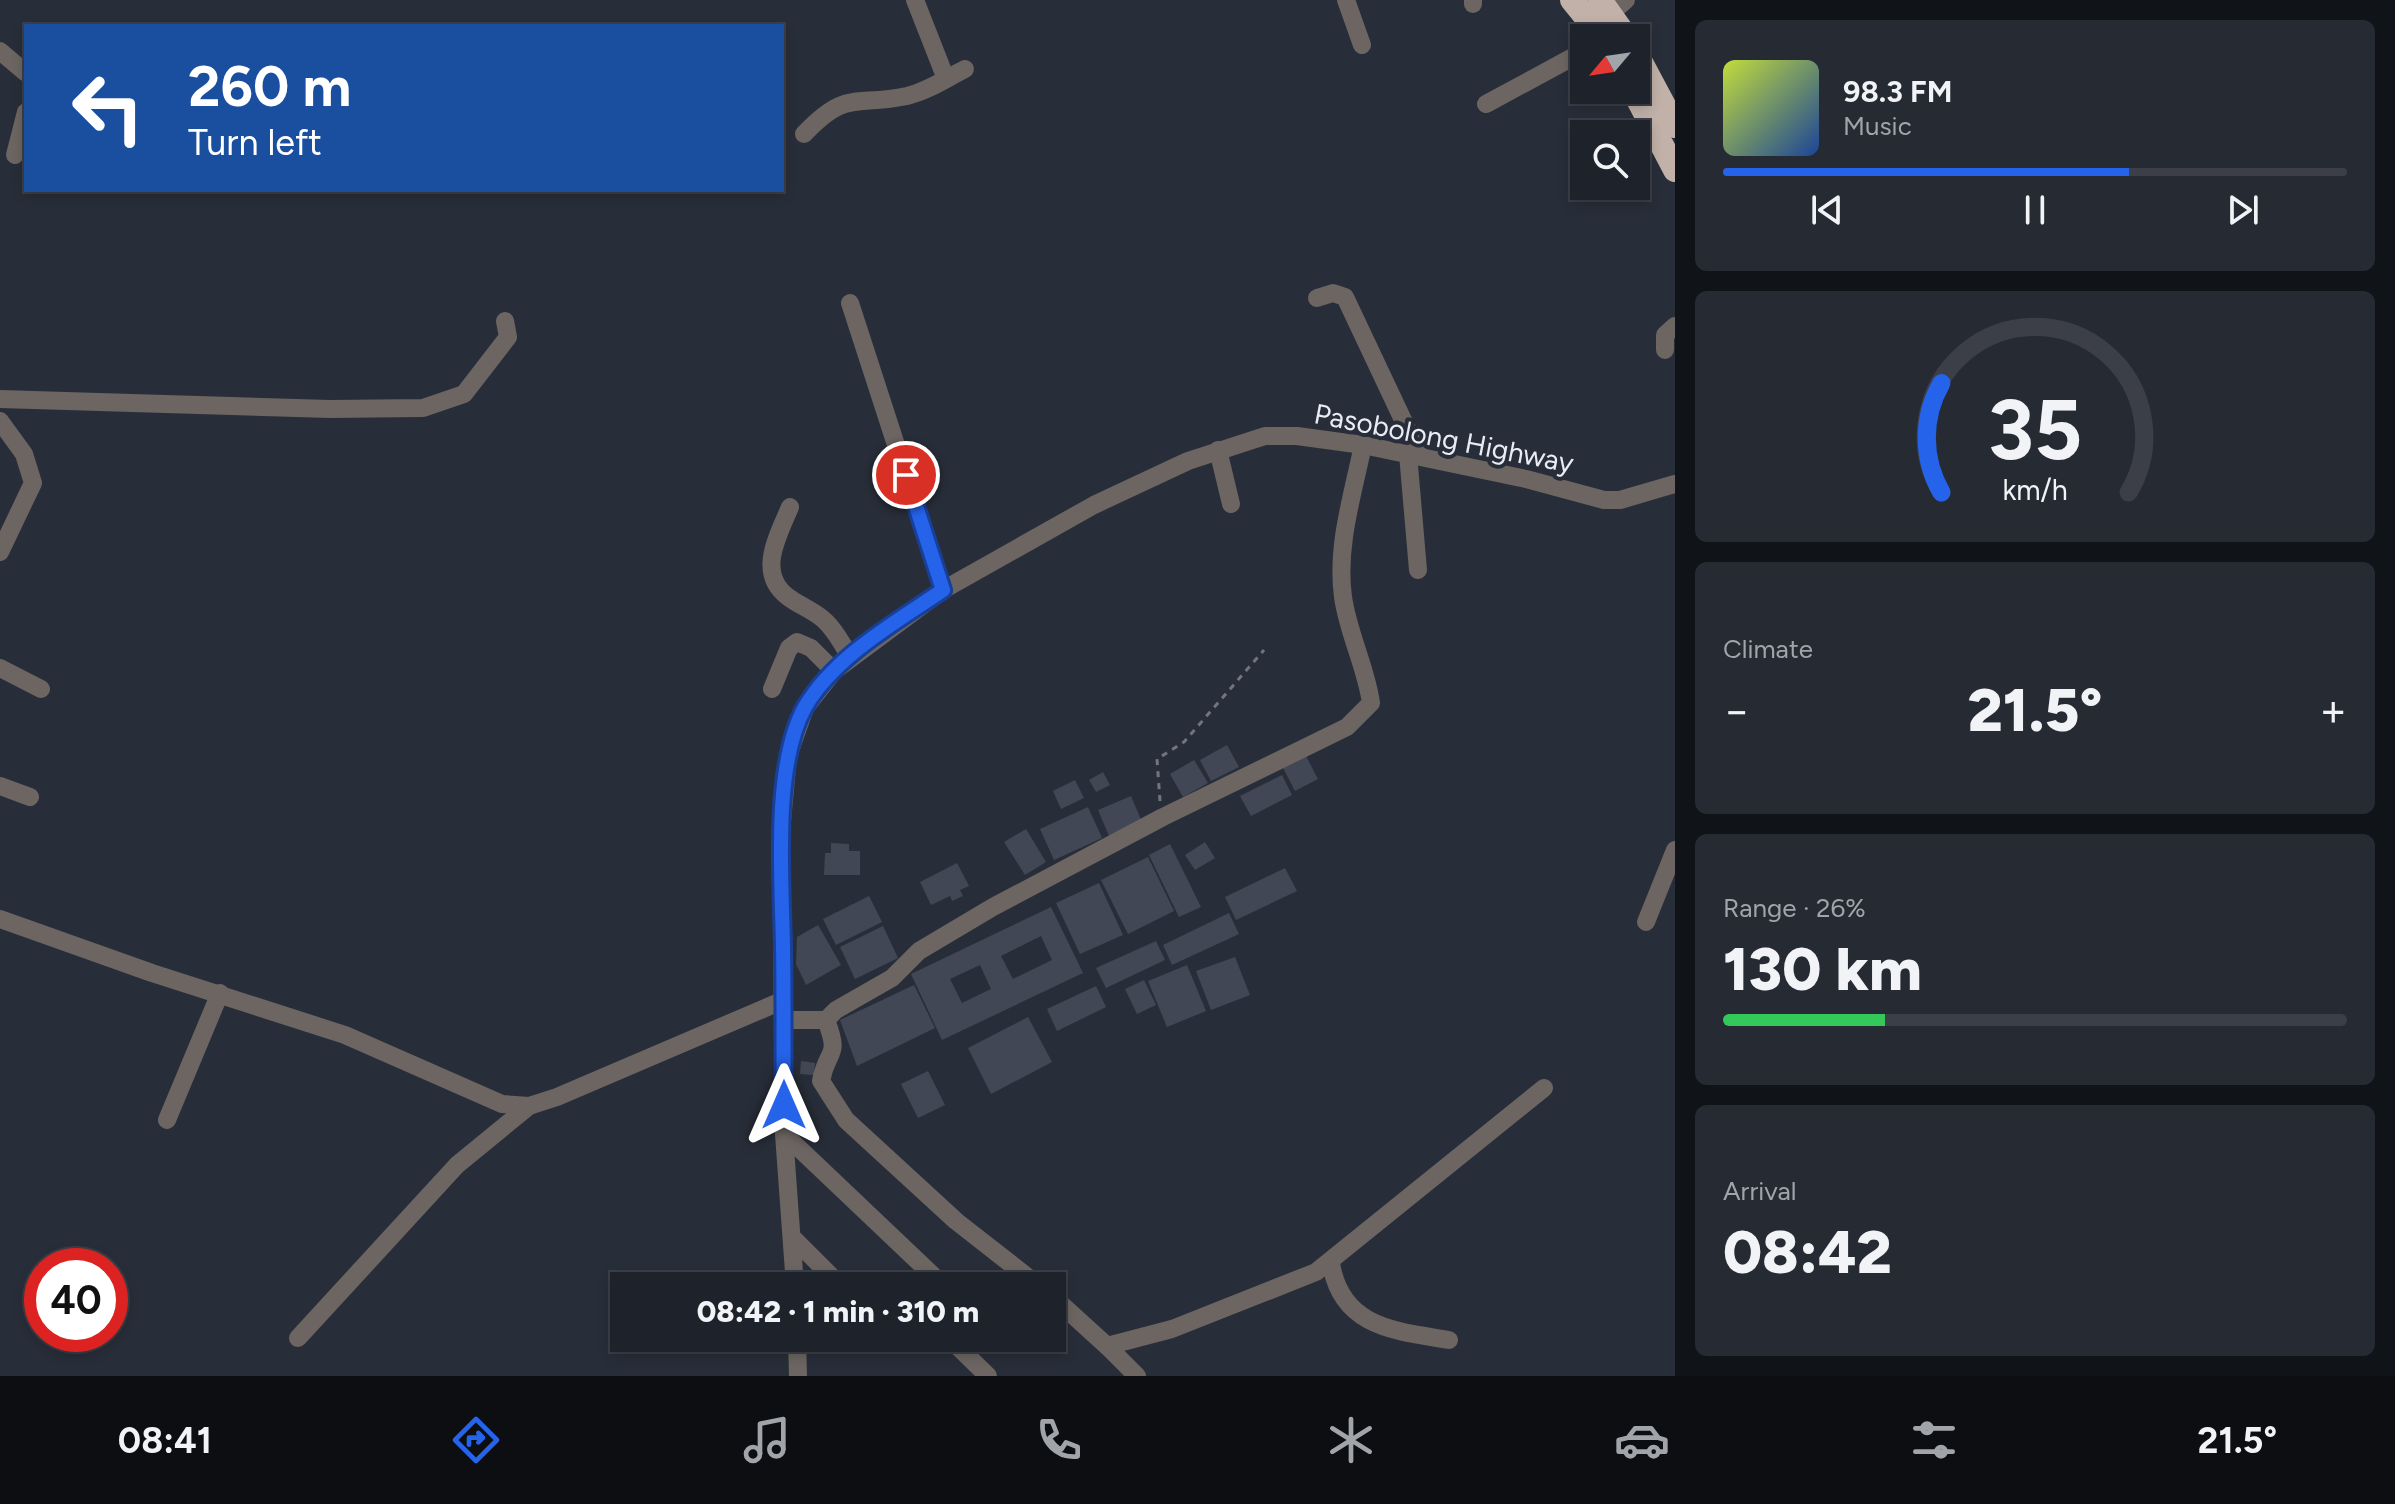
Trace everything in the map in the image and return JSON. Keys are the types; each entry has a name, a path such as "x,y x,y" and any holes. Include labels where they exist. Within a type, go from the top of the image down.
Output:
{"highway":[{"path":"1572,0 1592,24"},
{"path":"1612,5 1621,24"},
{"path":"1650,79 1675,126"},
{"path":"1640,104 1675,170"}],"street":[{"path":"915,0 946,79"},
{"path":"1346,0 1362,45"},
{"path":"0,51 24,71"},
{"path":"1486,104 1570,59"},
{"path":"804,134 824,113 841,103 907,96 965,69"},
{"path":"14,156 24,119"},
{"path":"1317,298 1333,293 1345,297 1414,455 1418,570"},
{"path":"850,303 943,590"},
{"path":"0,399 330,409 423,408 464,394 508,337 505,321"},
{"path":"1665,350 1665,335 1675,326"},
{"path":"0,421 24,454 33,483 0,552"},
{"name":"Pasobolong Highway","path":"794,1272 784,1134 781,832 788,756 805,708 834,671 943,590 1094,505 1218,450 1265,436 1297,436 1363,445 1604,500 1620,500 1675,484"},
{"path":"783,1020 826,1020 836,1010 892,978 919,951 942,937 1163,817 1347,727 1371,703 1343,599 1341,572 1343,543 1363,445"},
{"path":"1218,450 1231,504"},
{"path":"790,507 772,551 770,565 774,580 785,595 825,621 850,657"},
{"path":"772,689 789,648 797,642 811,648 834,671"},
{"path":"0,668 41,689"},
{"path":"0,786 30,797"},
{"path":"1646,922 1675,850"},
{"path":"0,919 152,973 345,1035 482,1097 502,1104 529,1106"},
{"path":"167,1120 220,993"},
{"path":"298,1338 457,1165 529,1106 784,1000"},
{"path":"826,1020 835,1043 835,1053 823,1070 821,1081 846,1120 956,1221 1021,1272"},
{"path":"1107,1346 1172,1329 1278,1289 1331,1263 1414,1191 1544,1088"},
{"path":"784,1134 929,1272"},
{"path":"793,1238 827,1272"},
{"path":"1331,1263 1340,1294 1366,1319 1381,1328 1449,1340"},
{"path":"1066,1309 1137,1376"},
{"path":"797,1352 798,1376"},
{"path":"963,1352 988,1376"}],"path":[{"path":"1163,817 1157,759 1184,742 1264,650"}],"building":[{"path":"1227,745 1239,767 1211,781 1200,760"},
{"path":"1306,756 1318,779 1295,791 1283,768"},
{"path":"1194,760 1208,783 1183,797 1170,774"},
{"path":"1103,772 1110,785 1096,792 1089,780"},
{"path":"1282,775 1292,795 1251,816 1240,796"},
{"path":"1075,780 1084,798 1061,809 1053,791"},
{"path":"1131,796 1142,822 1109,836 1098,810"},
{"path":"1088,807 1102,838 1054,860 1040,829"},
{"path":"1026,829 1046,862 1025,875 1004,842"},
{"path":"1205,842 1215,858 1195,870 1185,855"},
{"path":"831,843 849,844 849,851 860,851 860,875 824,875 825,853 831,853"},
{"path":"1170,844 1201,907 1179,917 1149,855"},
{"path":"1148,857 1174,911 1128,934 1101,880"},
{"path":"957,863 969,886 960,890 963,896 952,901 950,896 931,905 920,882"},
{"path":"1285,868 1297,891 1236,920 1225,897"},
{"path":"1099,883 1123,935 1080,954 1056,903"},
{"path":"869,896 882,922 836,945 823,919"},
{"path":"1051,907 1083,973 942,1040 911,974","holes":["1041,936 1052,960 1013,979 1001,956","980,965 991,989 962,1003 950,979"]},
{"path":"1229,913 1239,934 1172,965 1163,945"},
{"path":"818,925 841,965 806,985 796,964 797,937"},
{"path":"883,926 898,958 855,979 840,947"},
{"path":"1156,941 1165,960 1106,988 1096,968"},
{"path":"1235,957 1250,995 1211,1010 1196,971"},
{"path":"1187,965 1206,1011 1167,1027 1148,981"},
{"path":"1144,980 1156,1005 1137,1014 1125,989"},
{"path":"914,985 935,1028 857,1066 840,1020"},
{"path":"1096,986 1106,1007 1057,1031 1047,1009"},
{"path":"1028,1017 1052,1062 991,1094 968,1048"},
{"path":"801,1061 815,1063 814,1075 800,1074"},
{"path":"928,1071 945,1105 918,1118 901,1084"}],"route":[{"path":"784,1105 781,832 788,756 805,708 834,671 870,640 943,590 906,475"}]}
